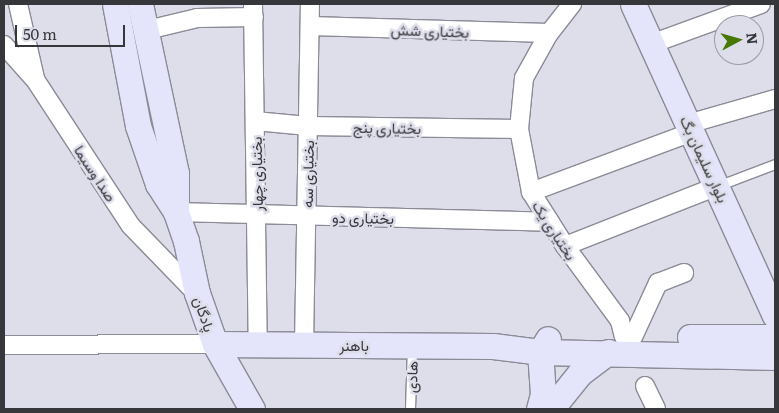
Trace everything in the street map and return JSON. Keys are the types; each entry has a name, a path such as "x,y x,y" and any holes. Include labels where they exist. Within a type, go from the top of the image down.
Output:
{"main road":[{"path":"115,4 138,126 158,184 176,212"},
{"path":"140,4 143,31 176,173 176,212"},
{"name":"بلوار سلیمان بگ","path":"633,4 717,186 774,335"},
{"name":"پادگان","path":"176,212 186,241 197,293 215,344 252,409"},
{"name":"باهنر","path":"215,344 493,346 774,335"},
{"path":"552,409 580,373 622,342"},
{"path":"539,409 543,394 545,345"}],"street":[{"path":"18,4 36,81"},
{"name":"بختیاری سه","path":"304,345 310,4"},
{"name":"بختیاری یک","path":"572,4 549,33 524,78 519,129 531,192 565,246 620,321 622,342"},
{"path":"651,44 761,4"},
{"path":"143,31 197,11 254,10"},
{"name":"بختیاری چهار","path":"254,10 258,345"},
{"name":"بختیاری شش","path":"310,26 549,33"},
{"name":"صدا وسیما","path":"4,46 36,81 131,226 197,293"},
{"path":"531,192 690,128 775,99"},
{"name":"بختیاری پنج","path":"255,121 308,126 519,129"},
{"path":"565,246 717,186"},
{"name":"بختیاری دو","path":"176,212 550,222"},
{"path":"622,342 658,283 684,273"},
{"path":"4,345 215,344"},
{"path":"645,386 656,409"}],"lane":[{"path":"717,186 775,164"},
{"name":"هادی","path":"410,409 412,345"}]}
